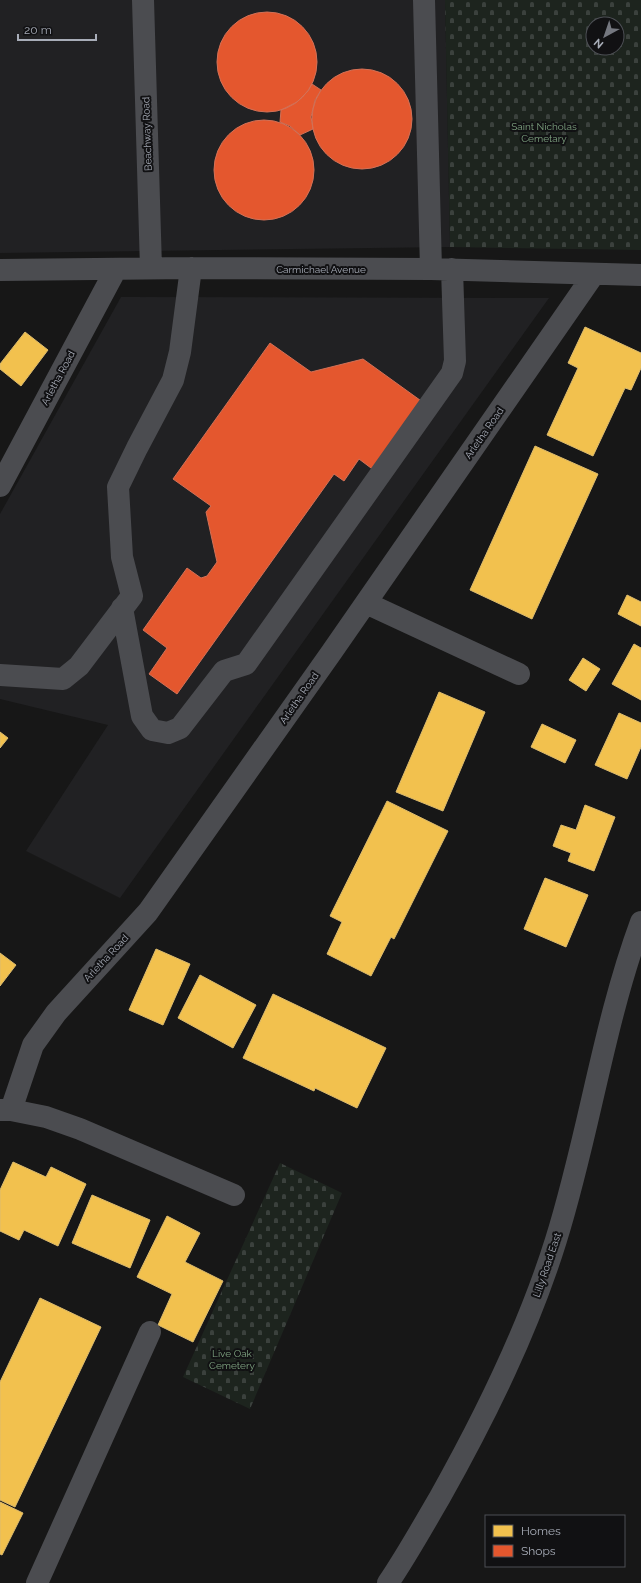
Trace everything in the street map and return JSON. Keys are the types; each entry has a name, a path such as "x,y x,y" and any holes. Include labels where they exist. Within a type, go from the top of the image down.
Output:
{"street":[{"name":"Beachway Road","path":"143,0 151,268"},
{"path":"424,0 431,269"},
{"name":"Carmichael Avenue","path":"0,270 151,268 452,269 641,275"},
{"path":"0,675 63,679 79,666 132,596 122,557 118,487 173,380 180,352 191,268"},
{"name":"Arletha Road","path":"0,486 116,269"},
{"path":"122,608 142,716 152,730 168,733 180,728 224,671 246,664 452,374 454,361 452,269"},
{"name":"Arletha Road","path":"6,1110 33,1045 56,1013 148,912 366,603 594,274"},
{"path":"366,603 519,674"},
{"name":"Lilly Road East","path":"388,1583 403,1560 470,1444 527,1324 556,1240 586,1130 613,1011 641,922"},
{"path":"6,1110 46,1117 80,1129 234,1195"},
{"path":"37,1583 150,1332"}],"shaded area":[{"path":"0,0 445,0 450,247 0,253"},
{"path":"121,297 549,298 120,898 26,851 108,725 0,699 0,514"}],"green space":[{"name":"Saint Nicholas Cemetary","path":"445,0 641,0 641,250 450,247"},
{"name":"Live Oak Cemetery","path":"280,1163 342,1193 250,1409 183,1377"}],"building: Homes":[{"path":"585,327 641,353 641,368 631,390 625,388 593,456 547,435 578,368 568,363"},
{"path":"25,332 48,350 21,386 0,369 0,364"},
{"path":"535,446 598,474 532,619 470,590"},
{"path":"627,595 641,602 641,626 618,614"},
{"path":"634,644 641,648 641,700 612,684"},
{"path":"583,658 600,669 586,691 569,680"},
{"path":"439,692 485,712 443,811 396,792"},
{"path":"619,713 641,723 641,747 627,779 595,765"},
{"path":"542,724 576,740 565,763 531,747"},
{"path":"0,732 8,738 0,748"},
{"path":"387,801 448,831 394,939 391,937 371,976 327,954 342,922 330,916"},
{"path":"585,805 615,817 594,871 568,861 571,853 553,846 561,825 576,830"},
{"path":"545,878 588,895 566,947 524,929"},
{"path":"156,949 190,964 163,1025 129,1010"},
{"path":"0,953 16,965 0,986"},
{"path":"200,975 256,1005 233,1048 178,1018"},
{"path":"273,994 386,1048 357,1108 315,1088 314,1091 243,1058"},
{"path":"13,1162 46,1177 51,1167 86,1184 58,1246 24,1230 19,1240 0,1231 0,1190"},
{"path":"92,1195 150,1220 130,1268 72,1243"},
{"path":"167,1216 200,1233 185,1262 223,1281 193,1342 158,1325 172,1294 137,1277"},
{"path":"40,1298 101,1327 15,1507 0,1500 0,1382"},
{"path":"0,1502 23,1513 2,1555 0,1554"}],"building: Shops":[{"path":"267,12 277,13 295,20 309,34 316,52 316,72 309,90 295,104 277,111 267,112 257,111 239,104 225,90 218,72 217,62 218,52 225,34 239,20 257,13"},
{"path":"362,69 372,70 390,77 404,91 411,109 411,129 404,147 390,161 372,168 362,169 352,168 334,161 320,147 313,129 312,119 313,109 320,91 334,77 352,70"},
{"path":"312,84 321,90 315,100 311,117 313,129 300,135 290,126 280,122 281,110 297,102 308,91"},
{"path":"264,120 274,121 292,128 306,142 313,160 313,180 306,198 292,212 274,219 264,220 254,219 236,212 222,198 215,180 214,170 215,160 222,142 236,128 254,121"},
{"path":"270,343 311,372 363,359 424,403 375,471 359,459 344,481 334,474 177,694 149,674 167,648 143,630 187,568 201,578 207,576 217,562 206,512 211,506 173,479"}]}
